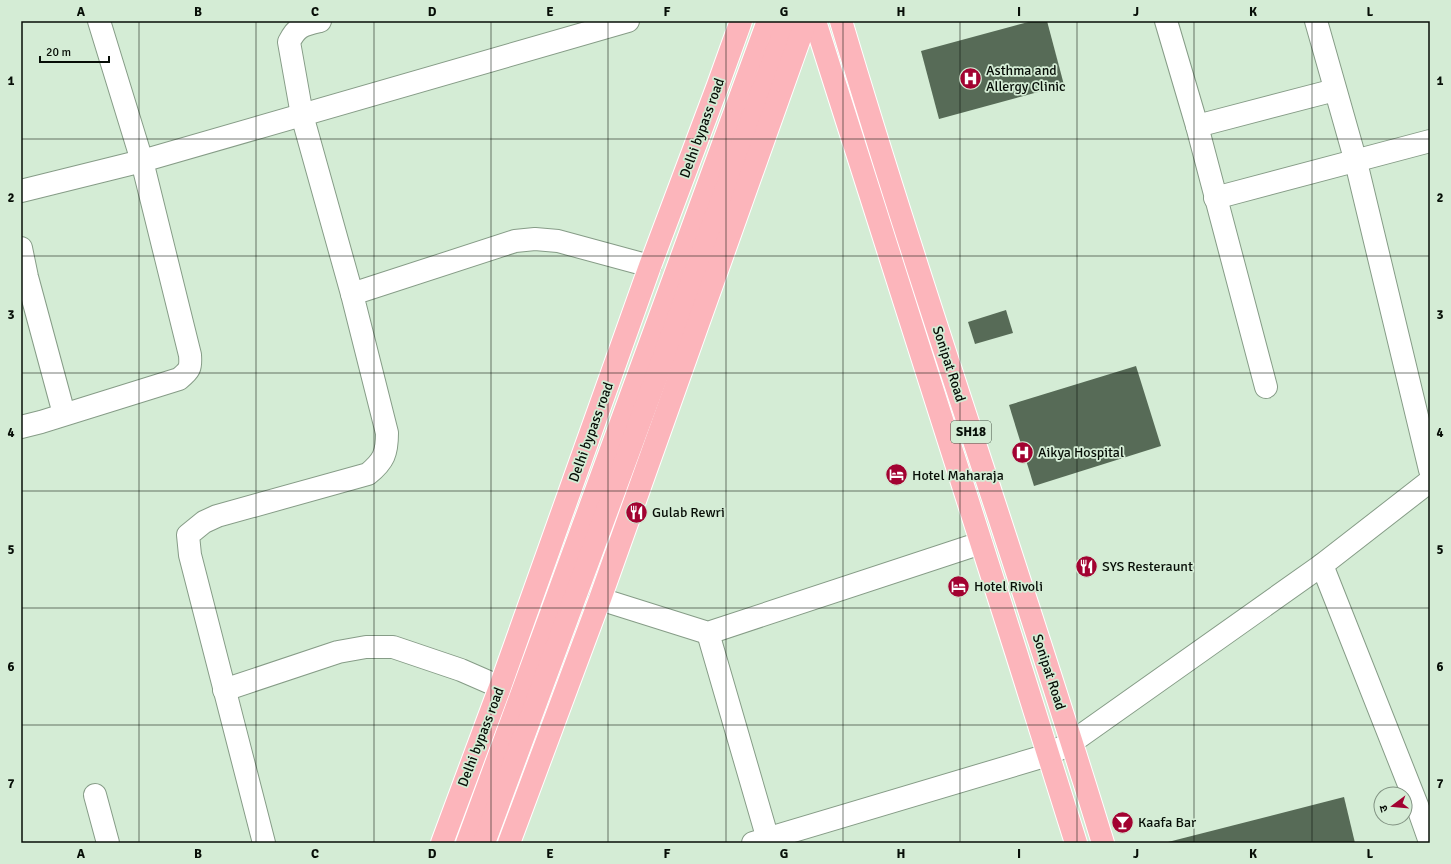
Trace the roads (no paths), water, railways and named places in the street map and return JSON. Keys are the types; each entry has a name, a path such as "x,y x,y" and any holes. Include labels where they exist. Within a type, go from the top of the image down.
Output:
{"main road":[{"name":"Delhi bypass road","path":"442,843 500,688 650,266 741,21"},
{"path":"467,843 768,21"},
{"path":"484,843 788,21"},
{"path":"509,843 600,599 806,21"},
{"name":"Sonipat Road","path":"815,21 1076,843"},
{"name":"Sonipat Road","path":"841,21 879,147 1072,742 1103,843"}],"street":[{"path":"21,426 41,422 179,379 191,366 190,354 142,161 100,21"},
{"path":"264,843 190,555 188,535 204,522 218,516 368,474 383,459 387,447 388,433 352,294 302,115 289,42 293,34 301,26 320,21"},
{"path":"21,191 142,161 628,21"},
{"path":"1166,21 1197,126 1266,386"},
{"path":"1316,21 1356,162 1430,470"},
{"path":"1197,126 1335,90"},
{"path":"1215,198 1356,162 1430,141"},
{"path":"352,294 515,241 535,239 558,241 650,266"},
{"path":"22,254 64,414"},
{"path":"708,633 763,842 1048,755 1072,742 1322,565 1430,481"},
{"path":"600,599 708,633 981,543"},
{"path":"1322,565 1430,842"},
{"path":"224,690 338,652 366,647 392,647 462,670 500,688"},
{"path":"95,795 108,843"}],"place":[{"name":"Asthma and Allergy Clinic","path":"971,78"},
{"name":"Aikya Hospital","path":"1022,452"},
{"name":"Hotel Maharaja","path":"896,475"},
{"name":"Gulab Rewri","path":"637,512"},
{"name":"SYS Resteraunt","path":"1086,566"},
{"name":"Hotel Rivoli","path":"958,586"},
{"name":"Kaafa Bar","path":"1123,822"}]}
